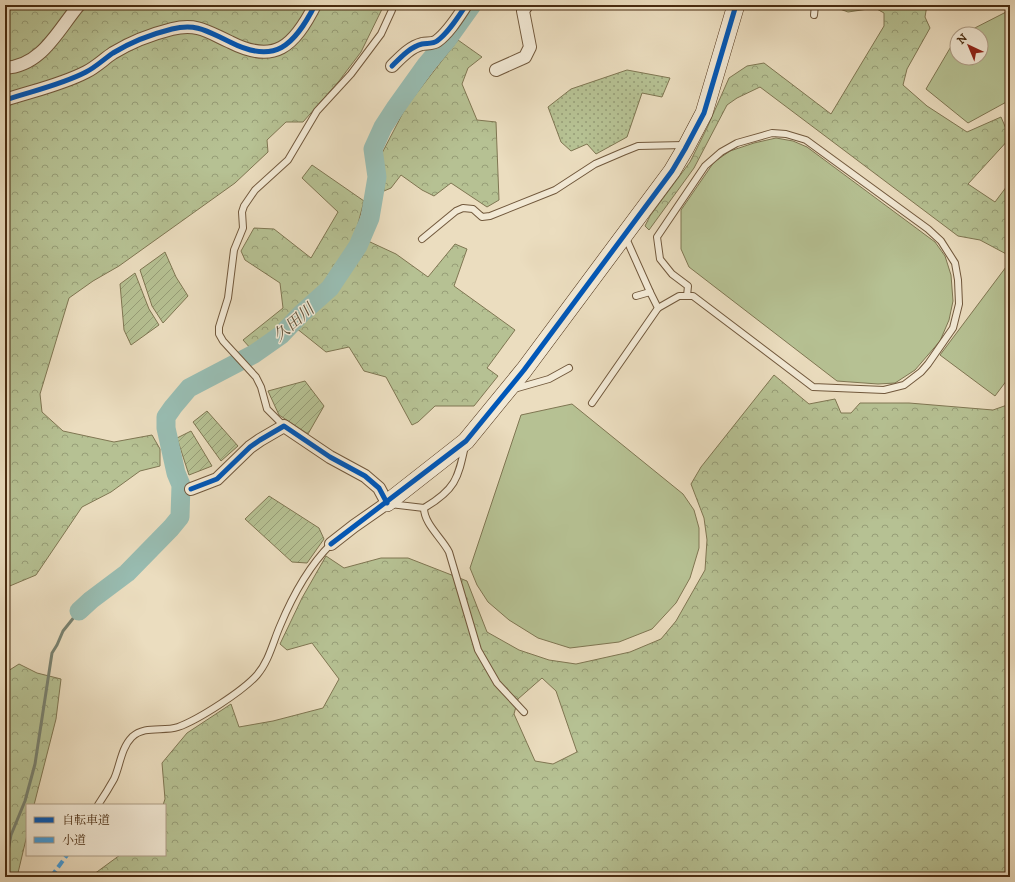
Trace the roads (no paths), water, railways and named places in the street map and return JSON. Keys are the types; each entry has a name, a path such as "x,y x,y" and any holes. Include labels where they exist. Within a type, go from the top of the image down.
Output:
{"street":[{"path":"5,68 19,66 40,54 49,46 65,21 79,5"},
{"path":"5,100 64,81 86,72 113,54 137,41 170,29 183,27 203,29 241,48 254,52 275,50 289,42 296,35 308,20 315,5"},
{"path":"392,66 414,47 421,44 436,42 444,35 466,5"},
{"path":"496,70 525,57 530,47 523,10 527,5"},
{"path":"331,544 387,503 466,441 509,391 672,171 688,144 704,113 736,5"},
{"path":"191,489 218,479 250,447 284,426 330,457 365,476 379,488 387,503"}],"lane":[{"path":"284,426 267,409 258,382 243,363 222,341 219,334 219,327 228,298 234,250 243,228 242,212 244,206 255,190 288,160 316,111 351,74 381,34 393,5"},
{"path":"814,15 815,5"},
{"path":"592,403 658,308 679,296 687,296 693,296 813,387 884,390 904,385 921,372 953,328 958,304 958,280 955,263 941,241 928,229 806,140 786,134 772,133 737,143 721,152 705,166 657,237 660,259 672,274 688,286 687,296"},
{"path":"422,239 456,211 463,208 473,209 482,217 490,216 555,190 595,164 638,146 688,144"},
{"path":"624,235 658,308"},
{"path":"636,296 650,292"},
{"path":"509,391 550,379 569,368"},
{"path":"387,503 400,506 424,508 442,497 451,487 459,472 466,441"},
{"path":"424,508 427,521 445,543 450,552 478,650 497,683 524,712"},
{"path":"99,804 114,778 124,750 132,737 143,731 177,727 192,721 245,686 258,674 267,659 281,624 298,591 311,568 321,554 331,544"}],"waterway":[{"name":"久田川","path":"79,611 127,573 180,517 181,485 176,473 166,428 166,417 173,407 189,388 254,354 281,335 301,314 330,288 358,246 370,218 377,177 373,149 383,127 426,65 447,40 472,5"},
{"path":"5,867 11,835 25,801 35,764 52,653 63,631 79,611"}]}
